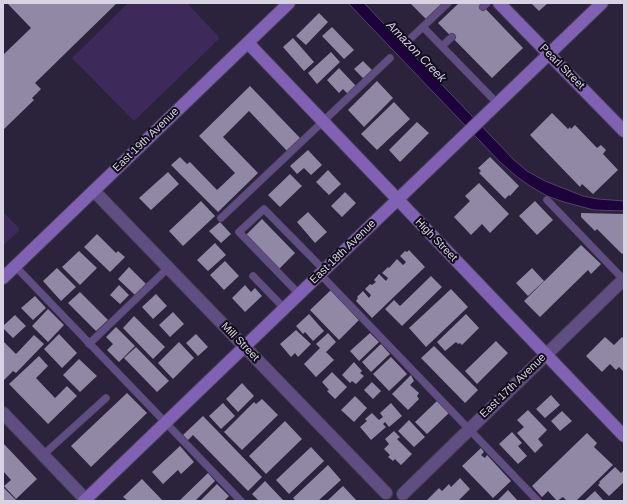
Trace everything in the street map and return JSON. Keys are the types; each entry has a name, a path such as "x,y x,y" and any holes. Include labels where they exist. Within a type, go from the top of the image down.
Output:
{"street":[{"name":"East 19th Avenue","path":"3,278 289,3"},
{"name":"Pearl Street","path":"499,3 624,131"},
{"name":"East 18th Avenue","path":"86,500 165,422 602,3"},
{"name":"High Street","path":"248,43 624,436"},
{"name":"Mill Street","path":"94,191 244,346 384,497"},
{"name":"East 17th Avenue","path":"404,498 469,429 624,280"},
{"path":"3,413 86,500"},
{"path":"384,497 395,490 404,498"}],"lane":[{"path":"411,38 448,3"},
{"path":"423,27 497,103"},
{"path":"442,46 452,37"},
{"path":"222,218 390,58"},
{"path":"547,200 624,280"},
{"path":"299,294 239,232 264,209 300,247 305,250 322,272 538,501"},
{"path":"15,266 241,501"},
{"path":"89,344 168,268"},
{"path":"253,276 284,308"},
{"path":"43,455 106,398"}],"shaded area":[{"path":"128,3 187,3 218,36 219,39 134,121 72,58"},
{"path":"348,3 364,3 514,160 527,171 545,181 583,196 624,201 624,211 594,210 564,202 547,196 516,176 500,162"},
{"path":"3,212 19,228 19,231 3,246"}],"building":[{"path":"7,3 117,3 35,83 41,89 32,98 34,100 3,130 3,55 31,28"},
{"path":"410,3 443,3 426,19"},
{"path":"459,3 480,3 523,48 492,78 438,23"},
{"path":"531,3 548,3 539,11"},
{"path":"319,13 328,22 306,45 296,36"},
{"path":"332,27 354,50 344,59 322,36"},
{"path":"293,38 314,62 304,71 283,47"},
{"path":"331,52 340,62 317,84 308,73"},
{"path":"363,61 374,72 365,80 354,69"},
{"path":"339,68 356,86 348,94 343,89 339,93 327,80"},
{"path":"377,81 393,98 364,127 348,110"},
{"path":"250,86 301,139 288,152 249,111 223,137 258,173 218,212 171,165 180,157 187,164 190,162 217,190 235,173 199,136"},
{"path":"394,102 410,119 377,150 361,134"},
{"path":"552,113 568,129 570,127 571,129 575,125 597,148 601,145 606,150 603,154 618,170 593,194 582,184 580,187 530,135"},
{"path":"417,122 429,133 400,162 389,150"},
{"path":"308,150 322,165 311,175 304,168 297,174 290,166"},
{"path":"490,157 519,186 510,196 509,195 505,199 479,173 481,171 478,168"},
{"path":"328,170 341,184 329,195 316,182"},
{"path":"168,172 179,184 151,210 139,198"},
{"path":"290,174 302,186 280,207 268,195"},
{"path":"479,183 509,214 490,233 482,224 471,235 454,217 470,201 465,196"},
{"path":"345,192 356,203 342,217 331,206"},
{"path":"201,201 215,216 183,246 169,231"},
{"path":"535,201 553,220 537,235 519,216"},
{"path":"308,212 327,232 315,243 297,222"},
{"path":"581,213 624,214 624,252 622,254 597,229 595,231 581,217"},
{"path":"262,219 295,253 279,269 246,235"},
{"path":"220,222 231,234 221,243 209,231"},
{"path":"97,234 116,253 118,251 125,257 110,272 84,247"},
{"path":"215,243 226,255 208,271 197,260"},
{"path":"581,245 601,264 591,274 588,270 540,317 524,301"},
{"path":"409,250 425,267 372,318 356,301 358,298 357,297 363,291 369,298 371,295 365,289 370,284 372,285 376,282 374,280 379,274 386,281 388,278 382,273 397,259 403,265 406,262 400,256 405,251 407,252"},
{"path":"79,251 97,268 80,285 62,267"},
{"path":"225,261 239,276 224,290 210,275"},
{"path":"129,267 146,284 135,295 118,279"},
{"path":"57,268 76,287 61,301 43,281"},
{"path":"532,268 544,281 528,296 516,283"},
{"path":"431,276 442,287 402,326 385,309 394,300 400,306"},
{"path":"119,285 129,295 120,304 110,295"},
{"path":"245,285 251,292 255,288 262,296 245,312 232,298"},
{"path":"451,289 468,307 426,347 409,328"},
{"path":"331,290 359,320 339,340 310,310"},
{"path":"80,292 108,320 96,331 68,303"},
{"path":"156,294 167,306 153,319 142,307"},
{"path":"35,296 46,308 33,320 21,308"},
{"path":"48,309 64,325 48,342 32,326"},
{"path":"173,312 184,324 170,337 159,325"},
{"path":"309,314 324,331 313,341 305,332 303,334 296,326"},
{"path":"466,314 479,328 462,345 456,342 445,351 437,342"},
{"path":"15,315 26,326 13,338 3,328 3,326"},
{"path":"134,316 165,347 153,359 123,328"},
{"path":"116,327 135,346 119,362 107,350 113,344 106,337"},
{"path":"296,330 311,344 298,357 295,353 291,357 280,344"},
{"path":"328,333 336,342 326,352 334,360 316,377 304,364 320,348 316,344"},
{"path":"370,333 379,342 359,361 350,351"},
{"path":"59,334 77,353 62,368 44,349"},
{"path":"196,334 208,347 198,356 186,343"},
{"path":"34,335 44,344 16,373 13,371 4,380 3,341 16,354"},
{"path":"605,337 614,345 622,337 624,339 624,372 619,367 616,370 610,364 602,372 586,356"},
{"path":"496,341 508,353 477,384 465,371"},
{"path":"179,342 194,358 173,379 158,363"},
{"path":"381,344 390,354 371,372 362,362"},
{"path":"434,346 478,390 465,403 421,358"},
{"path":"136,347 169,381 157,392 124,358"},
{"path":"39,356 48,366 36,378 55,398 67,386 77,396 48,424 9,384"},
{"path":"391,357 407,374 389,391 373,374"},
{"path":"79,359 97,376 80,392 63,375"},
{"path":"354,362 362,371 360,373 364,376 356,384 352,381 350,383 342,375"},
{"path":"332,372 347,387 335,399 327,391 329,390 322,382"},
{"path":"411,375 414,381 410,385 419,393 417,396 419,399 408,410 392,394"},
{"path":"372,382 381,391 373,399 364,390"},
{"path":"242,383 254,396 238,412 226,399"},
{"path":"127,393 147,413 91,467 71,446"},
{"path":"551,395 560,405 545,418 536,409"},
{"path":"355,396 367,408 354,422 341,410"},
{"path":"262,399 278,415 242,450 224,432 254,402 256,404"},
{"path":"437,401 449,413 427,434 415,422"},
{"path":"223,403 235,416 221,429 209,416"},
{"path":"391,403 402,416 389,427 385,422 383,424 386,427 371,440 360,427 367,421 365,419 372,413 379,420 383,417 380,413"},
{"path":"528,410 547,430 538,439 543,445 535,453 517,433 524,427 517,420"},
{"path":"562,411 572,421 560,431 551,421"},
{"path":"203,416 262,477 248,491 193,435 188,440 183,435"},
{"path":"409,420 425,437 414,447 398,431"},
{"path":"285,421 302,439 266,474 249,456"},
{"path":"394,431 400,437 397,439 412,454 401,465 395,459 393,461 388,457 390,455 384,449 389,444 385,439"},
{"path":"512,432 522,443 518,446 527,456 518,464 499,444"},
{"path":"587,433 597,443 594,447 613,465 576,501 567,501 563,497 557,501 548,491 542,497 532,486"},
{"path":"3,443 37,479 16,499 4,486 11,480 3,471"},
{"path":"180,446 194,462 181,474 178,470 163,484 152,472"},
{"path":"311,447 324,461 289,494 276,480"},
{"path":"481,448 484,452 481,455 485,458 487,455 511,481 493,498 462,466"},
{"path":"328,465 341,480 318,501 296,501 293,498"},
{"path":"615,467 621,473 624,470 624,482 609,496 598,485 600,483 599,482"},
{"path":"208,473 215,481 195,501 179,501"},
{"path":"460,478 470,489 458,501 426,501 439,488 442,491 449,484 451,487"},
{"path":"142,479 163,501 128,501 123,497"},
{"path":"265,481 283,501 259,501 252,494"},
{"path":"217,484 229,496 224,501 200,501"},
{"path":"343,486 357,501 327,501"},
{"path":"3,487 17,501 3,501"},
{"path":"508,490 518,501 497,501"},
{"path":"595,491 604,501 584,501"}],"water label":[{"name":"Amazon Creek","path":"416,52"}]}
